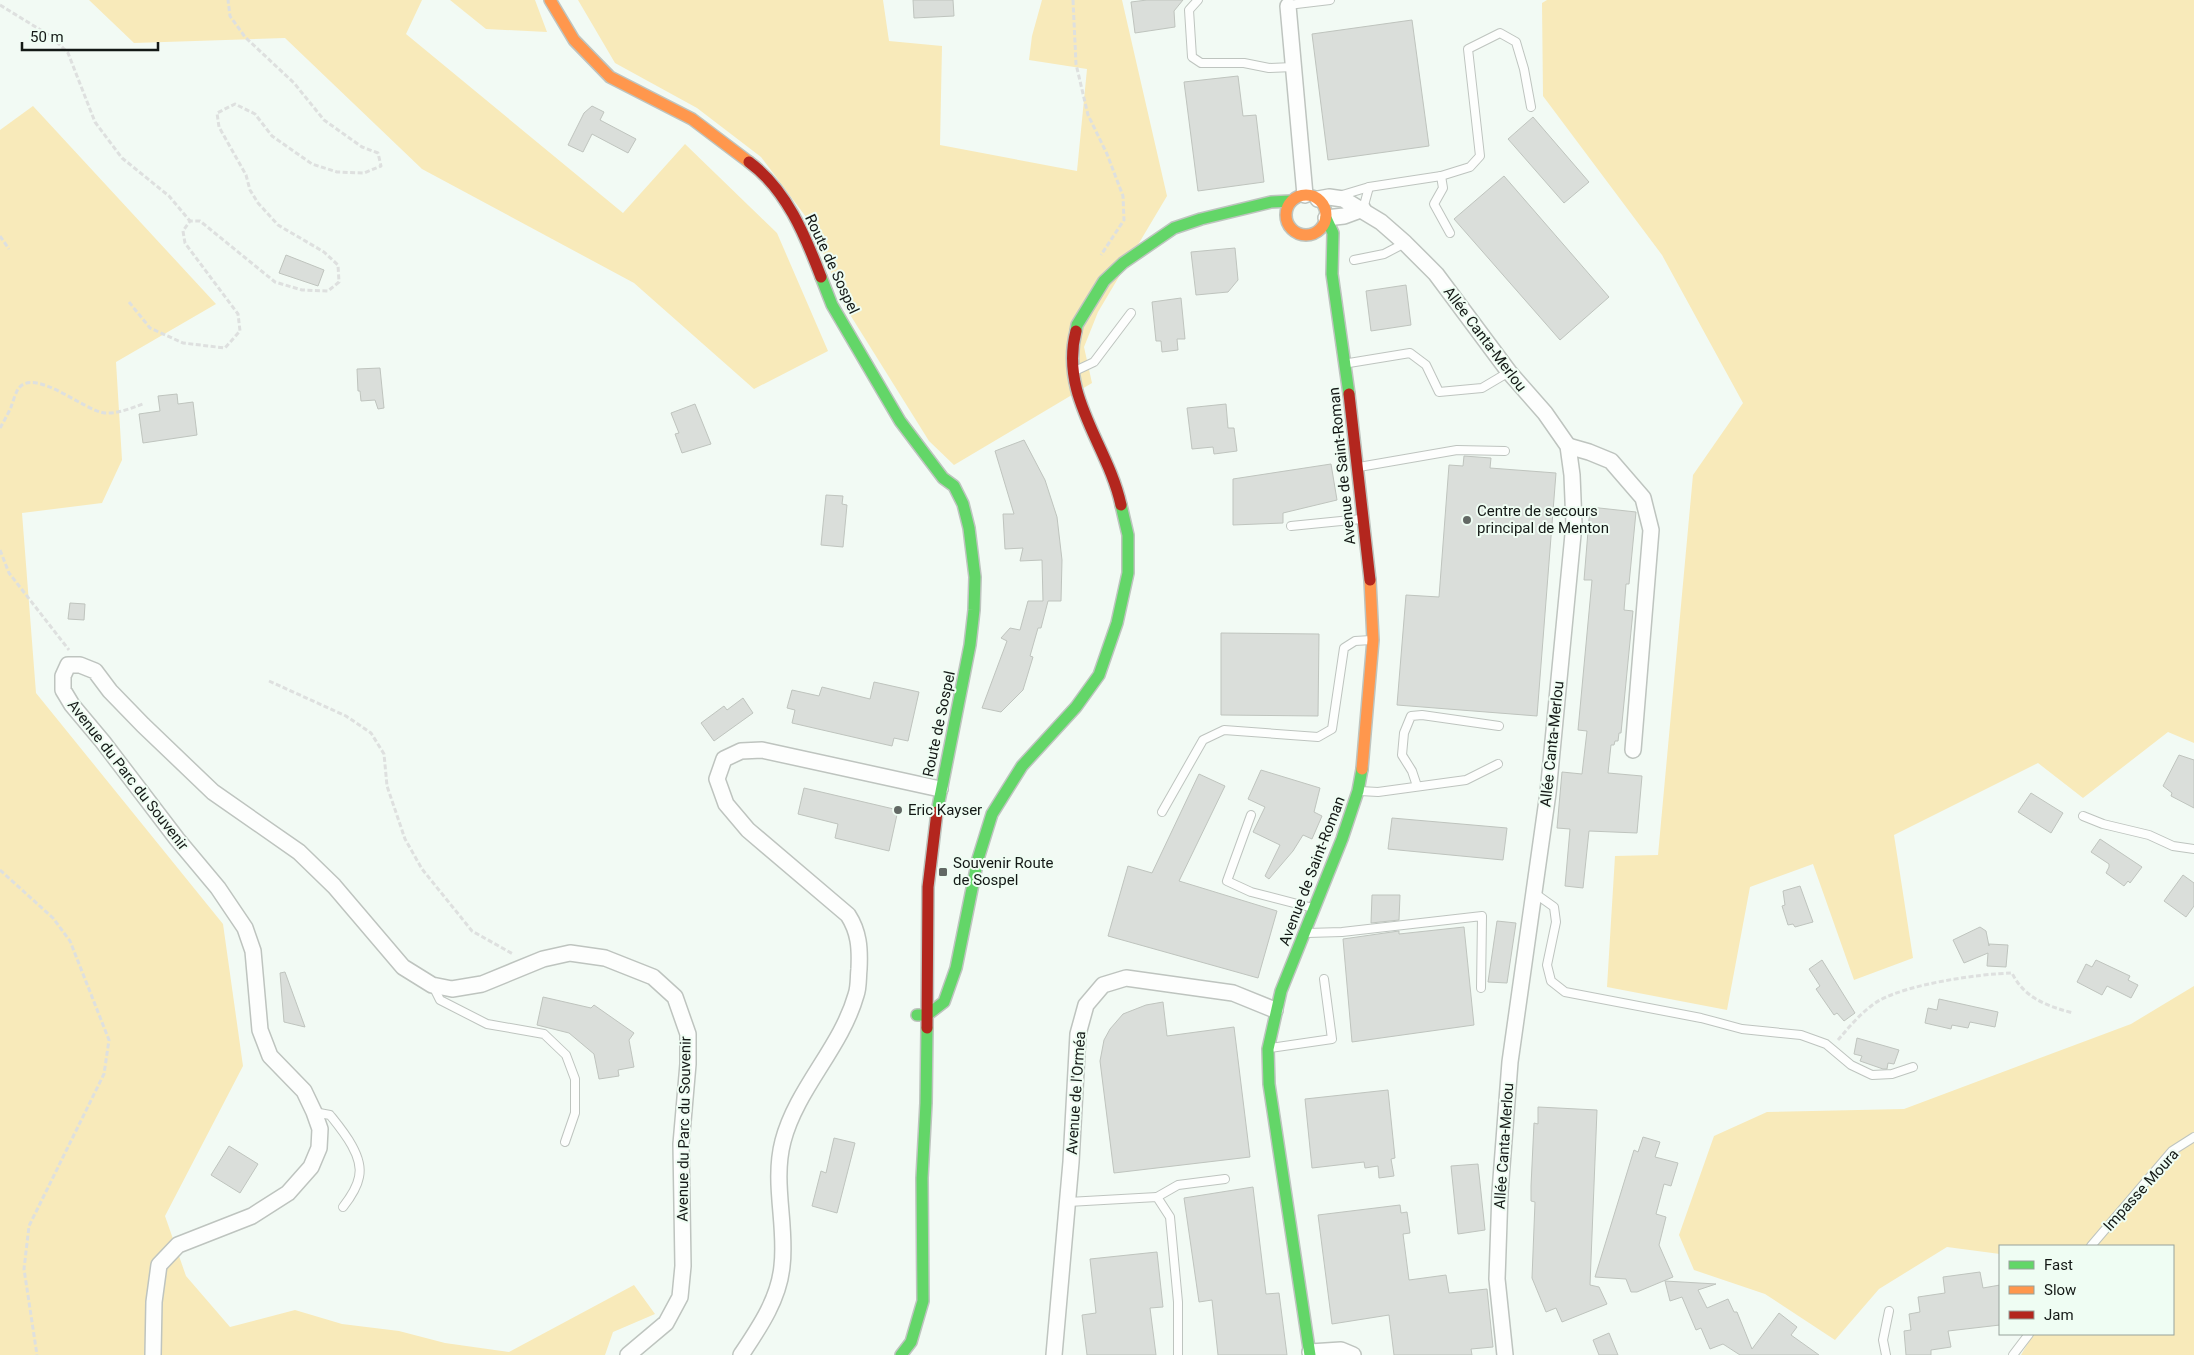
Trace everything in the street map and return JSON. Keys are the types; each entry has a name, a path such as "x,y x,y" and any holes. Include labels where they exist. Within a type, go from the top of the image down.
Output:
{"street":[{"name":"Route de Sospel","path":"550,0 574,40 610,77 692,118 760,170 784,201 805,235 832,305 900,421 943,478 954,486 963,504 969,528 974,577 970,645 934,784 932,849 921,1015 926,1103 922,1178 923,1300 911,1342 901,1355"},
{"path":"1286,3 1305,198"},
{"path":"921,1015 944,1002 956,968 978,859 992,814 1022,766 1076,707 1099,675 1118,623 1128,573 1128,536 1115,484 1078,400 1071,349 1077,325 1104,281 1123,263 1174,228 1201,219 1271,202 1305,198 1325,207 1326,218 1324,224 1307,239 1294,232 1288,225 1286,211 1305,198"},
{"name":"Allée Canta-Merlou","path":"1305,198 1343,199 1363,209 1405,243 1436,274 1509,372 1545,413 1568,446 1572,475 1574,524 1548,793 1510,1062 1500,1192 1498,1278 1505,1355"},
{"path":"1326,218 1344,216 1363,209"},
{"path":"1234,212 1251,218"},
{"name":"Avenue de Saint-Roman","path":"1310,1354 1269,1084 1268,1048 1275,1010 1281,991 1342,839 1358,791 1362,770 1373,640 1370,583 1346,364 1332,274 1333,233 1326,218"},
{"path":"1274,222 1288,225"},
{"name":"Avenue de Saint-Roman","path":"1321,259 1332,274"},
{"path":"1568,446 1611,461 1643,498 1651,530 1633,750"},
{"name":"Route de Sospel","path":"943,478 954,509 964,575 963,610 959,634"},
{"name":"Avenue du Parc du Souvenir","path":"153,1355 154,1302 159,1265 178,1245 252,1216 288,1193 310,1167 319,1148 320,1129 304,1090 270,1056 260,1030 253,951 245,928 218,888 72,705 63,690 63,676 68,665 80,665 95,672 110,691 143,725 213,792 299,852 334,886 403,967 432,985 452,989 482,984 543,959 570,953 605,958 653,977 675,997 688,1034 688,1064 681,1144 683,1266 680,1297 666,1323 628,1355"},
{"path":"741,1355 774,1300 782,1267 782,1237 778,1192 783,1141 800,1100 842,1030 857,994 860,957 856,928 848,915 748,830 726,804 717,779 724,759 740,751 762,750 934,784"},
{"name":"Avenue de l'Orméa","path":"1054,1355 1068,1202 1078,1034 1086,1005 1103,984 1126,978 1233,993 1275,1010"},
{"path":"1310,1354 1341,1350 1352,1355"}],"lane":[{"path":"1198,0 1189,10 1192,57 1200,63 1244,63 1269,68 1293,67"},
{"path":"1286,3 1330,0"},
{"path":"1334,198 1369,187 1441,176 1470,167 1480,156 1468,49 1500,33 1516,42 1524,69 1530,107"},
{"path":"1441,176 1442,188 1434,204 1450,233"},
{"path":"1363,209 1369,187"},
{"path":"1354,260 1384,254 1405,243"},
{"path":"1073,372 1094,362 1131,313"},
{"path":"1346,364 1410,353 1426,365 1439,392 1482,388 1509,372"},
{"path":"1357,467 1457,450 1505,451"},
{"path":"1291,526 1363,519"},
{"path":"1162,812 1203,740 1224,730 1318,737 1332,729 1344,648 1355,641 1373,640"},
{"path":"1417,786 1412,771 1402,756 1404,733 1411,716 1422,715 1499,726"},
{"path":"1358,791 1378,792 1466,780 1498,764"},
{"path":"1252,815 1226,881 1251,892 1314,908"},
{"path":"2084,816 2103,824 2149,835 2173,846 2194,849"},
{"path":"1534,892 1554,907 1556,922 1547,965 1551,981 1565,992 1701,1018 1742,1029 1802,1035 1826,1044 1851,1065 1872,1075 1892,1074 1913,1067"},
{"path":"1305,932 1342,932 1482,916 1481,988"},
{"path":"1268,1048 1332,1039 1324,979"},
{"path":"432,985 440,1000 487,1024 544,1034 566,1055 575,1079 575,1112 565,1142"},
{"path":"314,1112 330,1115 349,1138 356,1156 360,1175 354,1191 343,1207"},
{"name":"Impasse Moura","path":"2092,1245 2172,1151 2194,1137"},
{"path":"1068,1202 1156,1197 1178,1186 1225,1179"},
{"path":"1156,1197 1170,1217 1178,1302 1178,1355"},
{"path":"1886,1355 1883,1340 1889,1311"},
{"path":"2013,1355 2028,1335"}],"path":[{"path":"0,5 52,37 68,54 95,122 122,158 168,196 190,220 200,221 275,282 302,290 328,291 339,282 338,265 324,252 278,224 258,203 250,190 246,175 218,128 217,113 235,104 254,114 272,136 312,164 337,172 364,173 381,166 378,153 362,147 324,120 294,83 245,37 230,16 228,0"},
{"path":"1073,0 1076,64 1088,115 1107,154 1122,196 1124,220 1097,260"},
{"path":"129,302 150,328 183,343 225,348 240,331 238,314 185,243 183,231 190,220"},
{"path":"0,236 9,249"},
{"path":"0,428 18,388 31,381 43,383 71,397 87,408 105,413 122,411 143,404"},
{"path":"0,550 9,573 80,665"},
{"path":"269,681 346,716 371,733 384,754 387,786 406,838 422,869 472,931 512,953 524,968"},
{"path":"0,870 53,918 70,941 109,1040 104,1074 29,1226 24,1268 38,1355"},
{"path":"1831,1048 1862,1014 1879,1001 1897,993 1981,974 2012,972 2018,985 2029,996 2054,1008 2073,1013"}],"shaded area":[{"path":"89,0 422,0 406,34 623,213 685,144 777,233 828,351 754,389 634,283 422,169 285,38 134,43"},
{"path":"450,0 535,0 547,32 486,29"},
{"path":"578,0 883,0 889,41 942,46 940,145 1077,171 1087,69 1029,60 1032,36 1042,0 1122,0 1167,196 1098,312 1084,347 1092,383 954,465 929,441 844,305 812,225 761,157 697,108 615,63"},
{"path":"1547,0 2194,0 2194,743 2168,732 2083,798 2038,763 1894,835 1913,958 1854,980 1813,864 1750,887 1727,1010 1607,987 1615,856 1658,855 1693,475 1743,403 1662,255 1543,96 1542,3"},
{"path":"33,106 216,304 116,362 122,460 102,503 22,513 36,693 223,924 243,1066 165,1216 186,1276 230,1327 295,1310 342,1324 399,1331 445,1343 509,1352 634,1285 655,1314 613,1332 605,1355 0,1355 0,130"},
{"path":"2194,986 2194,1355 2021,1355 2032,1335 2174,1335 2174,1245 1999,1245 1999,1254 1947,1247 1879,1289 1835,1340 1765,1294 1694,1270 1679,1235 1714,1136 1767,1112 1904,1109 2131,1024"}],"building":[{"path":"913,0 953,0 954,16 914,18"},
{"path":"1183,0 1174,11 1175,27 1135,33 1131,2"},
{"path":"1412,20 1429,146 1328,160 1312,34"},
{"path":"1238,76 1243,116 1256,115 1264,182 1198,191 1184,82"},
{"path":"592,106 604,112 600,120 636,139 628,153 592,134 583,152 568,145 584,113"},
{"path":"1533,117 1589,182 1564,203 1508,139"},
{"path":"1504,176 1609,297 1560,340 1454,219"},
{"path":"1235,248 1238,280 1228,292 1196,295 1191,252"},
{"path":"286,255 324,270 318,286 279,273"},
{"path":"1406,285 1411,325 1371,331 1366,291"},
{"path":"1181,298 1185,339 1177,339 1178,350 1162,352 1161,341 1156,341 1152,302"},
{"path":"380,368 384,408 378,409 375,400 361,401 360,391 358,391 357,369"},
{"path":"177,394 178,404 193,402 197,435 143,443 139,414 160,411 158,396"},
{"path":"695,404 711,444 682,453 675,434 679,433 671,413"},
{"path":"1226,404 1228,428 1234,428 1237,451 1214,454 1213,447 1192,449 1187,408"},
{"path":"1024,440 1045,480 1057,517 1062,560 1061,601 1048,601 1041,628 1038,628 1030,656 1033,657 1023,690 1001,712 982,708 1007,641 1001,638 1010,628 1020,630 1028,601 1043,601 1042,560 1020,561 1023,548 1005,549 1003,514 1014,514 995,451"},
{"path":"1464,456 1491,458 1490,468 1556,473 1537,716 1397,705 1406,595 1439,597 1449,465 1463,466"},
{"path":"1331,464 1337,500 1283,513 1283,523 1233,525 1233,479"},
{"path":"826,495 843,496 842,504 847,505 843,547 821,545"},
{"path":"1590,507 1636,512 1629,584 1626,584 1624,610 1633,611 1621,733 1619,733 1618,741 1611,745 1608,773 1642,776 1637,833 1589,831 1583,888 1565,886 1570,829 1557,828 1562,772 1582,774 1587,731 1578,730 1592,580 1584,580"},
{"path":"70,603 85,604 84,620 68,619"},
{"path":"1221,633 1319,634 1318,716 1221,715"},
{"path":"874,682 919,692 908,741 894,738 892,746 792,723 795,710 787,708 792,690 819,696 822,687 870,699"},
{"path":"743,698 753,713 714,741 701,723 724,706 727,710"},
{"path":"2179,755 2194,760 2194,808 2171,796 2172,793 2163,786"},
{"path":"1261,770 1320,788 1314,812 1322,816 1312,839 1303,835 1293,851 1269,879 1265,876 1280,845 1253,832 1265,807 1248,799"},
{"path":"1199,774 1225,786 1179,881 1277,911 1258,978 1108,936 1128,866 1152,873"},
{"path":"804,788 898,810 889,851 835,838 838,824 798,814"},
{"path":"2031,793 2063,813 2051,833 2018,812"},
{"path":"1392,818 1507,828 1503,860 1388,849"},
{"path":"2100,839 2142,867 2130,883 2128,881 2124,886 2106,873 2109,864 2091,852"},
{"path":"2183,875 2194,883 2194,906 2186,917 2164,901"},
{"path":"1800,886 1813,922 1795,927 1793,924 1788,925 1782,906 1785,905 1783,891"},
{"path":"1372,895 1400,895 1399,920 1371,923"},
{"path":"1497,921 1516,923 1507,983 1488,982"},
{"path":"1464,927 1474,1025 1352,1042 1343,939 1399,931 1399,934"},
{"path":"1980,927 1986,931 1989,946 1989,944 2008,945 2006,967 1987,966 1988,953 1964,963 1953,940"},
{"path":"1822,960 1855,1013 1844,1021 1837,1013 1834,1015 1816,989 1820,986 1809,969"},
{"path":"2096,960 2130,976 2128,980 2138,985 2131,998 2107,986 2102,995 2077,982 2086,964 2092,967"},
{"path":"285,972 305,1027 284,1022 280,973"},
{"path":"543,997 591,1008 594,1005 634,1033 629,1040 634,1067 618,1070 619,1076 599,1079 594,1054 569,1033 537,1025"},
{"path":"1939,999 1998,1012 1995,1027 1970,1022 1968,1028 1952,1025 1951,1029 1925,1023 1928,1008 1937,1010"},
{"path":"1163,1002 1167,1036 1234,1027 1250,1157 1114,1173 1100,1061 1104,1040 1110,1029 1123,1014 1146,1005"},
{"path":"1857,1038 1899,1050 1894,1064 1888,1063 1887,1069 1883,1069 1860,1061 1862,1056 1854,1054"},
{"path":"1388,1090 1395,1158 1391,1159 1394,1176 1379,1178 1378,1166 1365,1168 1364,1162 1312,1168 1305,1099"},
{"path":"1538,1107 1597,1110 1590,1285 1599,1287 1607,1304 1562,1322 1556,1308 1546,1312 1532,1278 1535,1202 1531,1201 1531,1186 1534,1123 1538,1124"},
{"path":"1643,1137 1660,1142 1655,1157 1678,1163 1671,1186 1664,1184 1656,1214 1666,1217 1659,1245 1673,1277 1637,1292 1631,1292 1626,1279 1595,1277 1634,1150 1638,1152"},
{"path":"834,1138 855,1143 837,1213 812,1206 821,1171 826,1173"},
{"path":"229,1146 258,1164 240,1193 211,1175"},
{"path":"1478,1164 1485,1230 1458,1234 1451,1166"},
{"path":"1253,1187 1266,1294 1279,1293 1287,1355 1218,1355 1212,1300 1199,1302 1184,1198"},
{"path":"1400,1205 1401,1213 1407,1212 1410,1233 1403,1234 1409,1280 1446,1275 1449,1293 1487,1289 1493,1347 1471,1349 1472,1355 1394,1355 1389,1315 1332,1324 1318,1215"},
{"path":"1157,1252 1163,1307 1150,1308 1156,1355 1087,1355 1082,1315 1096,1313 1090,1259"},
{"path":"1980,1272 1983,1288 1999,1285 1999,1325 1948,1331 1951,1347 1931,1350 1931,1355 1906,1355 1904,1331 1911,1330 1909,1314 1920,1312 1918,1297 1945,1293 1943,1277"},
{"path":"1665,1281 1716,1284 1698,1290 1707,1308 1728,1299 1734,1312 1737,1312 1752,1349 1779,1313 1797,1327 1791,1335 1819,1355 1740,1355 1723,1344 1710,1349 1701,1328 1696,1330 1682,1297 1670,1301"},
{"path":"1609,1333 1618,1355 1599,1355 1593,1340"}],"traffic: fast":[{"path":"1076,331 1077,325 1104,281 1123,263 1174,228 1201,219 1271,202 1291,201"},
{"path":"1326,218 1333,233 1332,274 1349,394"},
{"path":"821,277 832,305 900,421 943,478 954,486 963,504 969,528 975,577 974,610 970,645 937,812"},
{"path":"917,1015 927,1015 944,1002 956,968 978,859 992,814 1022,766 1076,707 1099,675 1117,623 1128,573 1128,535 1121,505"},
{"path":"1310,1355 1269,1084 1268,1049 1281,991 1342,839 1358,791 1362,769"},
{"path":"901,1355 911,1342 923,1301 922,1178 927,1028"}],"traffic: slow":[{"path":"550,0 574,40 610,77 692,119 749,162"},
{"path":"1310,195 1317,198 1323,204 1326,215 1325,223 1317,232 1310,235 1302,235 1295,232 1287,223 1286,211 1289,204 1298,196 1310,195"},
{"path":"1362,769 1373,640 1370,580"}],"traffic: jam":[{"path":"749,162 774,185 784,199 801,229 821,277"},
{"path":"1076,331 1073,355 1074,377 1079,399 1115,483 1121,505"},
{"path":"1349,394 1370,580"},
{"path":"927,1028 928,887 937,812"}],"place":[{"name":"Centre de secours principal de Menton","path":"1467,520"},
{"name":"Eric Kayser","path":"898,810"},
{"name":"Souvenir Route de Sospel","path":"943,872"}]}
